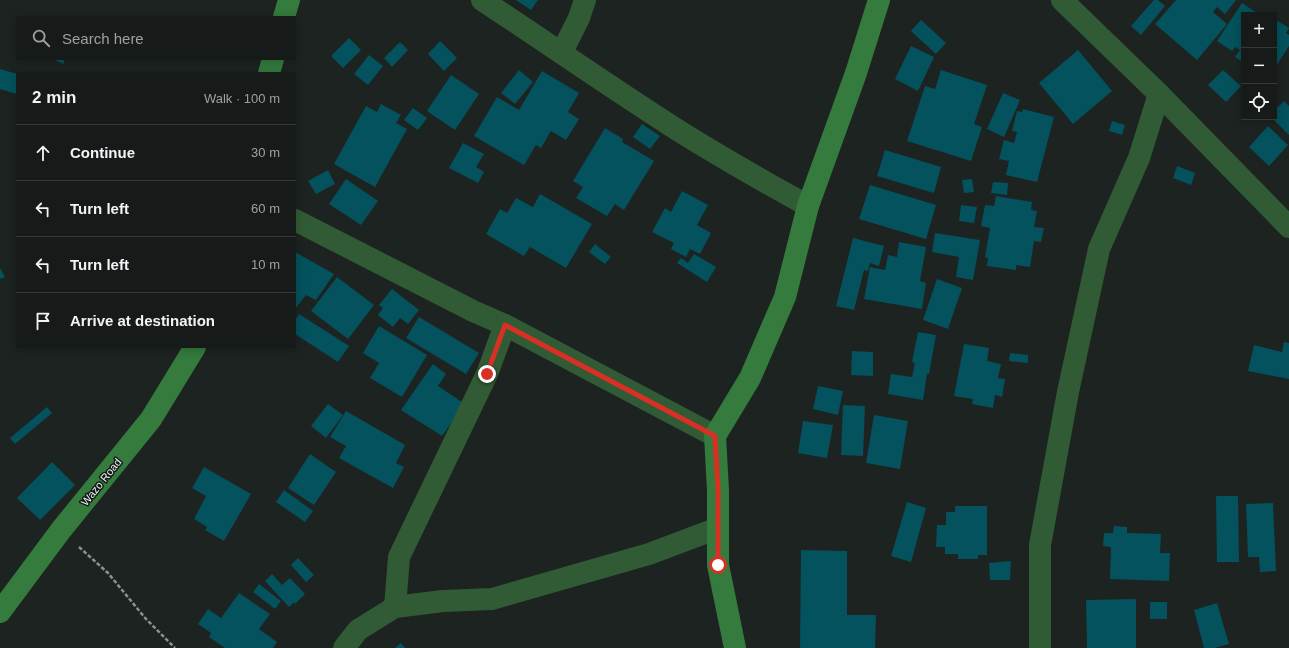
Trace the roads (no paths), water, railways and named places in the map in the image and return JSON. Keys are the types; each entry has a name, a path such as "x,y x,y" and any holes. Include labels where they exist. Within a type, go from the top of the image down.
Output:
{"street":[{"path":"284,16 289,0"},
{"path":"482,0 562,52 659,119 736,166 808,206"},
{"path":"562,52 579,18 585,0"},
{"path":"735,648 718,565 718,490 715,436 750,378 785,297 808,206 856,73 879,0"},
{"path":"1062,0 1159,94 1289,227"},
{"path":"269,72 273,60"},
{"path":"1040,648 1040,545 1071,377 1099,249 1139,158 1159,94"},
{"path":"296,221 473,311 505,325 715,436"},
{"path":"395,607 399,557 487,374 505,325"},
{"name":"Wazo Road","path":"0,612 61,530 151,419 194,348"},
{"path":"344,648 358,630 395,607 443,601 492,599 649,554 718,528"}]}
